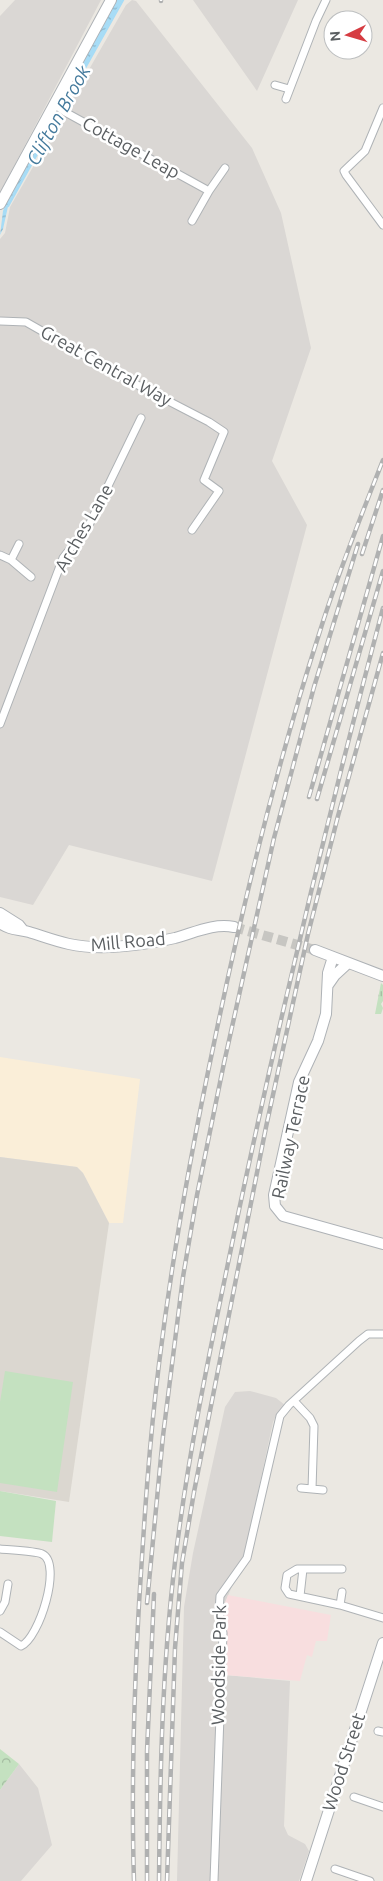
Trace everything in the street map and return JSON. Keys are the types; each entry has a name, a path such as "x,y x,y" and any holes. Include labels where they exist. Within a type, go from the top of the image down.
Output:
{"street":[{"path":"0,204 59,108 112,0"},
{"path":"286,99 326,0"},
{"path":"274,85 289,89"},
{"name":"Cottage Leap","path":"59,108 209,191"},
{"path":"383,108 379,124 365,151 344,171 383,225"},
{"path":"192,221 225,168"},
{"name":"Great Central Way","path":"0,321 26,322 224,432 204,480 219,492 192,530"},
{"name":"Arches Lane","path":"0,724 63,558 90,524 141,418"},
{"path":"11,560 19,544"},
{"path":"0,555 11,560 32,577"},
{"name":"Mill Road","path":"2,921 23,930 70,944 119,946 174,938 221,925 234,927"},
{"path":"315,950 383,976"},
{"path":"328,986 340,960"},
{"name":"Railway Terrace","path":"340,960 328,973 324,1024 299,1082 274,1195 275,1206 283,1216 383,1244"},
{"name":"Woodside Park","path":"214,1881 222,1632 219,1612 220,1596 247,1558 280,1416 289,1405 295,1402 359,1340 368,1334 383,1334"},
{"path":"295,1402 310,1418 314,1426 312,1489"},
{"path":"301,1488 323,1490"},
{"path":"0,1549 42,1554 48,1560 51,1570 46,1603 33,1635 21,1646 0,1632"},
{"path":"342,1569 297,1569 288,1575 285,1588 289,1594 340,1605 383,1618"},
{"path":"300,1596 304,1569"},
{"path":"0,1611 5,1602 8,1584"},
{"path":"340,1605 342,1592"},
{"name":"Wood Street","path":"306,1881 383,1644"},
{"path":"354,1797 383,1807"},
{"path":"335,1869 370,1881"}],"shaded area":[{"path":"15,0 101,0 0,193 0,16"},
{"path":"132,0 136,1 252,148 281,213 311,348 272,461 307,525 212,881 69,845 33,905 0,897 0,239 5,233 10,207 126,5"},
{"path":"193,0 298,0 257,91"},
{"path":"0,1057 140,1079 123,1223 109,1223 83,1173 77,1167 0,1157"},
{"path":"0,1157 77,1167 83,1173 109,1223 69,1502 0,1491"},
{"path":"250,1391 276,1398 285,1405 277,1413 273,1422 244,1557 223,1608 225,1675 290,1681 284,1826 288,1835 305,1844 309,1851 299,1881 177,1881 184,1607 193,1553 225,1407 235,1392"},
{"path":"228,1595 331,1615 327,1641 316,1641 312,1657 307,1655 300,1681 225,1675 223,1608"},
{"path":"19,1764 38,1788 52,1845 21,1881 0,1881 0,1790"}],"green space":[{"path":"381,983 383,985 383,1001 381,1004 383,1008 381,1014 375,1014"},
{"path":"5,1371 73,1382 57,1492 0,1483 0,1402"},
{"path":"0,1491 56,1501 52,1542 0,1536"},
{"path":"0,1749 19,1764 0,1790"}],"water":[{"path":"116,0 122,0 66,101 64,96"},
{"path":"59,115 9,202 0,235 3,211 8,198 51,118"}],"waterway":[{"name":"Clifton Brook","path":"58,116 123,0"},
{"name":"Clifton Brook","path":"8,206 48,134"}],"tunnel":[{"path":"234,927 315,950"}],"railway":[{"path":"134,1881 134,1708 145,1514 159,1364 183,1205 224,995 274,786 327,609 383,460"},
{"path":"362,554 383,490"},
{"path":"309,797 383,536"},
{"path":"147,1603 163,1436 183,1277 197,1195 274,838 314,687 358,544"},
{"path":"317,799 383,571"},
{"path":"159,1881 161,1761 167,1642 175,1562 195,1430 239,1210 272,1059 325,833 383,608"},
{"path":"167,1881 175,1648 182,1563 194,1492 266,1127 308,934 383,653"},
{"path":"147,1881 147,1751 154,1594"}]}
